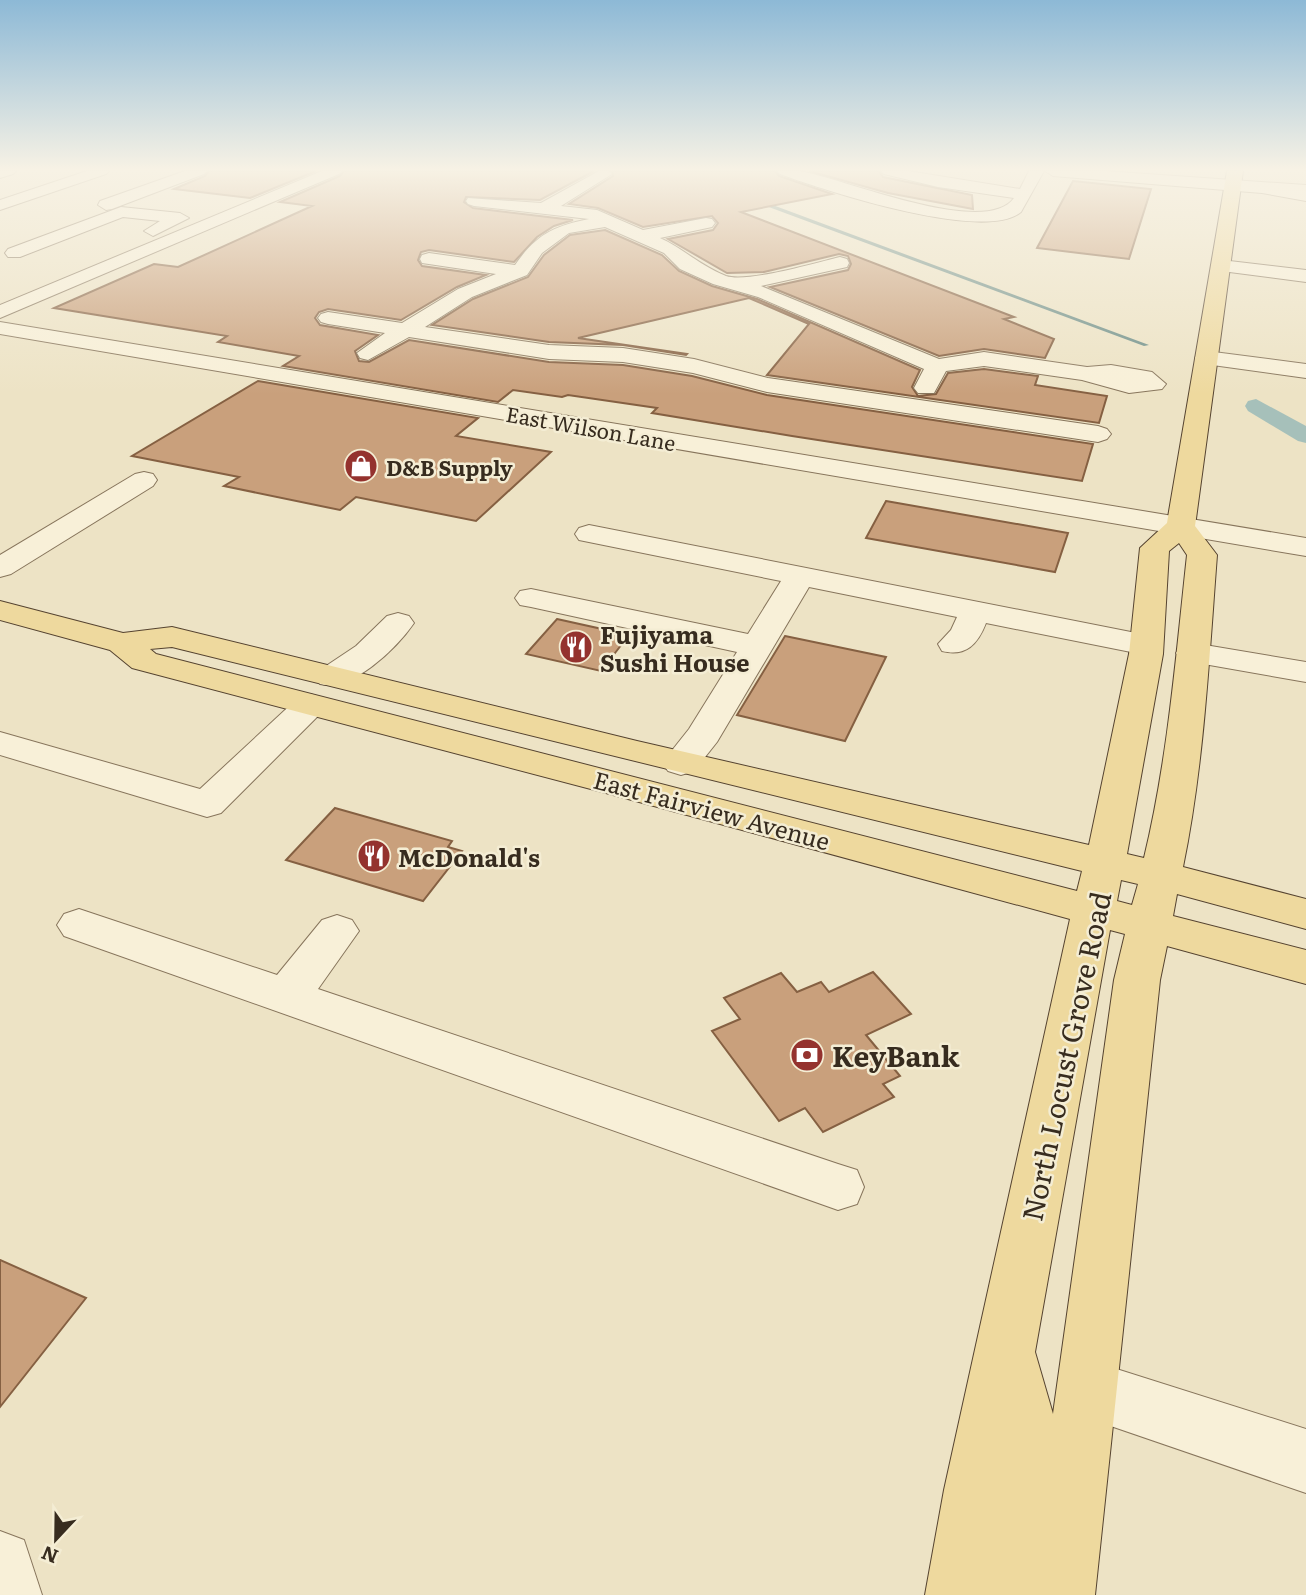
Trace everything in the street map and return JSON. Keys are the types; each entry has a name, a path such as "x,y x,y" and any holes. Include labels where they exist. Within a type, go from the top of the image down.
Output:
{"main road":[{"path":"1061,1595 1137,980 1171,828 1193,653 1202,555 1181,526 1224,245"},
{"name":"North Locust Grove Road","path":"959,1595 976,1490 1091,909 1106,863 1146,645 1155,548 1181,526"},
{"name":"East Fairview Avenue","path":"0,610 130,650 172,637 321,691 1091,909 1306,967"},
{"name":"East Fairview Avenue","path":"321,691 681,763 1162,876 1306,914"},
{"path":"1006,1349 1031,1450 1009,1595"}],"street":[{"path":"108,266 78,262 116,245"},
{"path":"6,306 157,245"},
{"path":"345,364 465,293 520,271 540,245"},
{"path":"662,245 687,265 765,293 937,366 984,359 1087,374 1107,382 1201,390"},
{"path":"5,251 52,258"},
{"path":"429,259 520,271"},
{"path":"738,285 840,262"},
{"path":"1221,266 1306,276"},
{"path":"328,318 549,352 635,357 694,366 767,385 1098,434"},
{"name":"East Wilson Lane","path":"0,328 345,364 673,440 1306,547"},
{"path":"1206,358 1306,371"},
{"path":"917,406 937,366"},
{"path":"656,460 673,440"},
{"path":"0,568 144,480"},
{"path":"589,534 1146,645"},
{"path":"681,763 704,734 800,576"},
{"path":"531,598 757,646"},
{"path":"954,644 965,635 975,611"},
{"path":"0,743 207,804 321,691 368,653 398,623"},
{"path":"1193,653 1306,672"},
{"path":"79,925 838,1187"},
{"path":"286,997 337,931"},
{"path":"1088,1390 1306,1461"},
{"path":"0,1564 8,1595"}],"building":[{"path":"225,245 529,245 514,262 429,250 421,252 418,260 422,266 486,275 457,287 401,320 328,309 319,312 315,318 320,325 378,335 355,351 359,361 369,362 409,340 549,362 623,365 692,376 767,395 1093,444 1082,481 652,413 657,408 568,395 562,397 513,390 498,402 283,366 299,356 218,342 227,336 54,308 154,264 178,267"},
{"path":"556,245 640,245 662,255 679,271 712,286 757,299 920,370 912,387 918,396 936,394 948,373 984,369 1038,376 1035,385 1107,396 1099,423 767,375 809,324 749,298 578,338 687,354 686,355 623,345 549,342 432,325 473,299 528,277 544,255"},
{"path":"679,245 828,245 1014,317 1004,319 1054,339 1045,358 984,349 939,356 770,287 848,270 851,264 848,256 839,254 764,272 727,273"},
{"path":"1038,245 1133,245 1129,259 1037,248"},
{"name":"D&B Supply","path":"258,381 478,418 456,436 551,452 476,521 356,497 340,510 224,486 239,477 132,456"},
{"path":"886,501 1068,533 1055,572 866,538"},
{"path":"557,619 629,635 601,671 526,654"},
{"path":"785,636 886,657 845,741 737,715"},
{"name":"McDonald's","path":"335,808 452,841 448,847 462,851 423,901 286,860"},
{"name":"KeyBank","path":"873,972 911,1014 866,1035 900,1076 883,1084 894,1097 823,1132 805,1108 779,1121 712,1031 740,1019 724,998 781,973 797,992 821,982 829,992"},
{"path":"0,1260 86,1298 0,1407"}],"waterway":[{"path":"877,245 1146,345"},
{"path":"1256,406 1306,436"}],"place":[{"name":"D&B Supply","path":"361,466"},
{"name":"Fujiyama Sushi House","path":"576,647"},
{"name":"McDonald's","path":"374,856"},
{"name":"KeyBank","path":"807,1055"}]}
